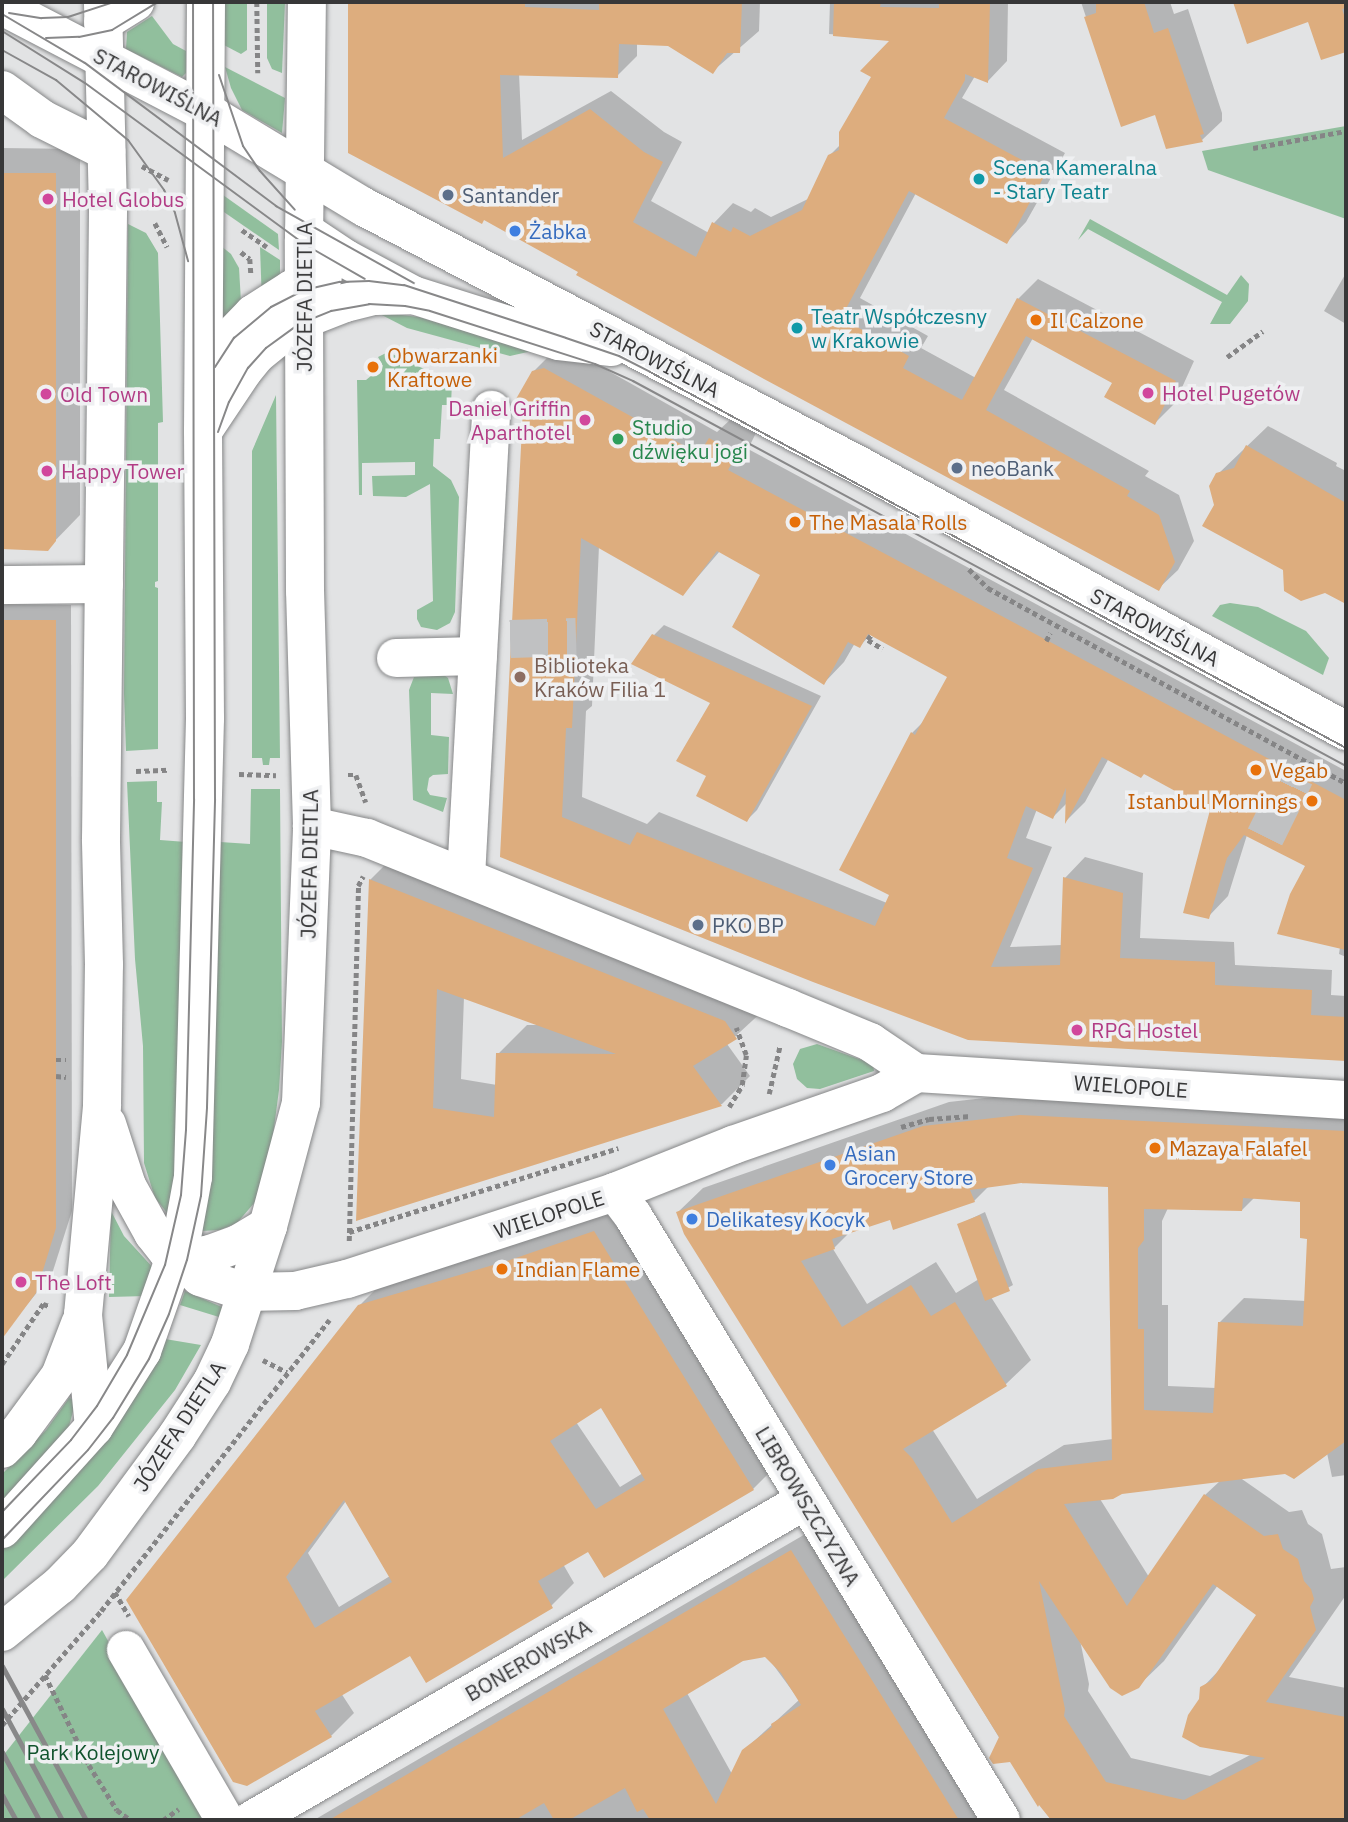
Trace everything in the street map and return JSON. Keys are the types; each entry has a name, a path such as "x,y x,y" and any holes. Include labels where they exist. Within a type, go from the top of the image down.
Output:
{"street":[{"path":"94,1427 83,1315 102,1105 108,209 103,28 135,2"},
{"path":"2,1529 94,1427 142,1351 177,1256 193,1177 205,718 203,431 206,2"},
{"name":"JÓZEFA DIETLA","path":"2,1632 60,1585 90,1554 120,1517 212,1382 230,1344 268,1226 301,1103 312,826 305,591 304,172 307,2"},
{"name":"STAROWIŚLNA","path":"2,6 103,28 205,111 304,172 470,264 860,466 1346,731"},
{"path":"2,90 43,119 106,151"},
{"path":"304,232 413,295 559,341 639,350"},
{"path":"203,431 256,355 304,301 345,271 374,274"},
{"path":"205,373 231,337 253,314 304,301 345,303 374,296 413,295"},
{"path":"466,877 491,410"},
{"path":"2,585 104,584"},
{"path":"396,658 478,656"},
{"path":"312,826 367,838 788,1008 870,1042 916,1073"},
{"name":"WIELOPOLE","path":"102,1105 113,1151 127,1186 153,1234 168,1252 177,1256 192,1273 245,1292 295,1291 347,1279 615,1192 882,1093 916,1073 1346,1100"},
{"name":"LIBROWSZCZYZNA","path":"615,1192 633,1216 804,1501 1001,1820"},
{"path":"177,1256 210,1254 238,1244 268,1226"},
{"path":"2,1449 18,1433 60,1376 83,1315"},
{"name":"BONEROWSKA","path":"252,1820 804,1501"},
{"path":"126,1650 225,1820"}],"path":[{"path":"257,2 258,73"},
{"path":"1253,148 1346,131"},
{"path":"232,245 250,259 251,284"},
{"path":"1227,357 1263,331"},
{"path":"967,561 968,568 988,588 1346,783"},
{"path":"1046,641 1050,633"},
{"path":"871,636 867,640 883,649"},
{"path":"348,1244 358,886 364,873 377,878"},
{"path":"760,1136 788,1008"},
{"path":"723,1116 742,1085 746,1055 738,1029 729,1023"},
{"path":"56,1060 67,1059"},
{"path":"56,1076 67,1077"},
{"path":"893,1129 929,1119 984,1115"},
{"path":"349,1232 629,1145"},
{"path":"2,1364 43,1304"},
{"path":"2,1725 101,1611 337,1311"},
{"path":"253,1356 287,1372"},
{"path":"45,1675 89,1765 117,1810 131,1820"}],"green space":[{"path":"221,2 247,2 247,50 241,54 222,44"},
{"path":"267,2 285,2 282,73 272,69 267,58"},
{"path":"152,16 173,44 186,51 186,73 182,77 126,49 127,32"},
{"path":"225,67 285,98 282,133 242,110 231,88"},
{"path":"1346,126 1346,219 1208,170 1202,151"},
{"path":"223,195 278,234 279,250 221,210"},
{"path":"1090,219 1227,295 1241,275 1249,284 1248,301 1230,324 1210,324 1222,302 1088,229 1078,240"},
{"path":"128,224 146,233 158,253 163,422 158,423 158,581 155,582 155,587 158,588 158,749 126,751 124,694"},
{"path":"221,246 231,254 239,268 242,319 223,337"},
{"path":"260,247 280,260 280,290 262,303"},
{"path":"376,312 419,317 532,351 510,356 407,328"},
{"path":"388,352 452,382 451,405 442,405 440,439 434,439 433,466 451,480 459,497 455,612 450,623 437,630 421,627 417,619 417,610 433,601 430,484 406,497 373,496 372,476 415,475 415,462 362,463 362,495 359,495 357,380 366,380 383,366 378,357"},
{"path":"276,395 280,758 270,758 269,765 263,765 262,758 252,758 252,451"},
{"path":"1230,603 1258,607 1306,631 1329,658 1323,675 1212,616 1220,605"},
{"path":"440,672 448,678 453,694 431,693 431,735 449,737 448,774 433,775 429,778 427,790 430,795 447,798 443,812 413,800 409,690 414,677"},
{"path":"157,781 157,802 162,802 160,840 186,842 178,1160 168,1214 155,1198 144,1163 143,1046 135,959 127,782"},
{"path":"251,789 280,789 282,1042 279,1090 270,1158 255,1202 237,1223 220,1230 202,1231 220,842 250,844"},
{"path":"817,1044 873,1064 874,1071 820,1089 807,1088 797,1079 793,1064 800,1049"},
{"path":"111,1211 124,1236 156,1271 146,1296 109,1297"},
{"path":"185,1291 224,1308 219,1317 180,1305"},
{"path":"165,1339 201,1345 175,1390 98,1486 2,1581 2,1549 70,1482"},
{"path":"69,1398 76,1400 67,1434 2,1502 2,1474 46,1430"},
{"name":"Park Kolejowy","path":"102,1630 208,1820 2,1820 2,1757"}],"building":[{"path":"348,2 525,2 525,7 599,10 599,2 742,2 740,53 727,53 713,74 668,46 619,44 618,78 500,75 503,158 590,109 644,152 663,162 633,222 696,257 712,222 731,232 733,227 750,236 802,210 828,155 839,150 839,132 871,77 860,71 889,41 833,36 834,2 881,2 880,7 939,8 939,2 990,2 988,83 965,74 965,80 944,118 1046,173 1007,244 909,191 841,318 909,356 903,368 962,400 1017,298 1176,381 1155,425 1104,397 1112,383 1026,336 986,410 1130,491 1127,496 1159,515 1175,562 1159,591 764,379 576,275 578,272 484,220 482,224 348,153"},
{"path":"1096,2 1144,2 1154,33 1168,28 1204,134 1200,135 1203,142 1166,149 1155,115 1121,127 1084,17 1096,13"},
{"path":"1233,2 1346,2 1346,8 1342,9 1346,21 1346,52 1321,60 1308,22 1247,44"},
{"path":"2,173 56,173 56,541 48,551 2,549"},
{"path":"544,368 699,454 709,438 737,454 728,470 1346,800 1346,950 1277,934 1290,894 1305,866 1244,835 1227,858 1209,919 1183,913 1210,810 1144,774 1141,778 1102,757 1065,824 1066,788 1053,819 1026,806 1007,858 1033,868 991,967 1060,965 1063,877 1097,886 1123,893 1120,958 1215,962 1215,985 1312,990 1311,1015 1346,1017 1346,1061 968,1040 813,982 500,857 523,408 512,406 532,371","holes":["581,538 683,596 717,551 760,575 732,627 824,685 848,642 860,648 868,634 947,677 915,735 911,732 839,870 889,895 875,926 637,832 630,845 562,817 566,728 572,728"]},
{"path":"1246,445 1346,503 1346,604 1325,593 1301,601 1284,591 1283,570 1202,526 1214,505 1209,486 1216,473 1234,468"},
{"path":"2,620 56,620 56,1228 36,1293 2,1339"},
{"path":"652,634 812,706 747,822 696,796 706,776 676,761 710,703 631,664"},
{"path":"369,879 725,1021 737,1039 693,1066 722,1106 356,1221","holes":["437,989 616,1054 496,1053 494,1117 433,1108"]},
{"path":"1020,1115 1346,1131 1346,1441 1294,1479 1285,1474 1122,1494 1113,1499 1064,1504 1127,1606 1204,1494 1264,1536 1278,1534 1283,1549 1298,1559 1304,1581 1311,1589 1314,1599 1310,1607 1316,1630 1266,1702 1346,1717 1346,1820 1051,1820 1039,1805 1038,1807 1010,1762 993,1764 989,1758 999,1737 684,1234 676,1212 923,1126","holes":["1021,1183 1108,1187 1112,1460 1038,1469 952,1523 912,1458 903,1449 1007,1386 955,1302 931,1316 911,1285 842,1327 801,1261 835,1249 832,1239 890,1220 893,1230 975,1202 970,1190","1243,1198 1300,1202 1300,1238 1307,1239 1303,1326 1218,1322 1213,1413 1144,1410 1144,1329 1138,1329 1138,1248 1144,1240 1144,1209 1242,1211","1039,1581 1110,1688 1122,1696 1139,1688 1213,1584 1256,1615 1211,1681 1200,1687 1199,1699 1188,1715 1182,1737 1200,1747 1265,1758 1184,1800 1106,1782 1064,1716 1065,1709"]},
{"path":"980,1215 1010,1291 985,1301 957,1224"},
{"path":"594,1231 754,1490 604,1578 588,1552 538,1581 553,1608 426,1683 410,1656 315,1711 332,1737 247,1786 233,1782 126,1600 358,1305 510,1260","holes":["601,1408 645,1480 596,1509 550,1441","344,1500 392,1582 315,1628 286,1577"]},
{"path":"791,1550 959,1820 650,1820 643,1809 637,1812 625,1788 569,1820 554,1820 544,1803 515,1820 329,1820","holes":["765,1657 781,1673 801,1705 771,1724 772,1727 742,1750 716,1804 663,1709 743,1661"]}],"tunnel":[{"path":"510,639 576,637"},
{"path":"1265,837 1295,776"}],"tram line":[{"path":"9,13 42,18 68,17 114,2"},
{"path":"46,38 79,37 112,30 158,2"},
{"path":"2,1512 71,1440 97,1406 127,1355 165,1265 181,1195 186,1130 194,799 193,2"},
{"path":"2,1540 88,1450 113,1418 149,1359 169,1314 187,1260 201,1196 207,1107 215,799 213,2"},
{"path":"2,14 85,63 276,206 414,283"},
{"path":"2,31 85,83 304,244 365,279"},
{"path":"2,50 56,80 128,140 164,190 175,213 188,261"},
{"path":"219,75 243,146 260,171 295,210"},
{"path":"215,367 234,338 271,307 304,290 340,282 369,281 404,285 566,338 619,356 650,372 1346,748"},
{"path":"218,432 229,402 248,368 266,348 299,324 331,311 369,304 405,306 430,311 595,364 633,381 1346,766"}],"railway":[{"path":"2,1666 86,1820"},
{"path":"2,1709 62,1820"},
{"path":"2,1752 39,1820"},
{"path":"2,1795 16,1820"}],"place":[{"name":"Scena Kameralna - Stary Teatr","path":"979,179"},
{"name":"Santander","path":"448,195"},
{"name":"Hotel Globus","path":"48,199"},
{"name":"Żabka","path":"515,231"},
{"name":"Il Calzone","path":"1036,320"},
{"name":"Teatr Współczesny w Krakowie","path":"797,328"},
{"name":"Obwarzanki Kraftowe","path":"373,367"},
{"name":"Hotel Pugetów","path":"1148,393"},
{"name":"Old Town","path":"46,394"},
{"name":"Daniel Griffin Aparthotel","path":"585,420"},
{"name":"Studio dźwięku jogi","path":"618,439"},
{"name":"neoBank","path":"957,468"},
{"name":"Happy Tower","path":"47,471"},
{"name":"The Masala Rolls","path":"795,522"},
{"name":"Biblioteka Kraków Filia 1","path":"520,677"},
{"name":"Vegab","path":"1256,770"},
{"name":"Istanbul Mornings","path":"1312,801"},
{"name":"PKO BP","path":"698,925"},
{"name":"RPG Hostel","path":"1077,1030"},
{"name":"Mazaya Falafel","path":"1155,1148"},
{"name":"Asian Grocery Store","path":"830,1165"},
{"name":"Delikatesy Kocyk","path":"692,1219"},
{"name":"Indian Flame","path":"502,1269"},
{"name":"The Loft","path":"21,1282"}]}
